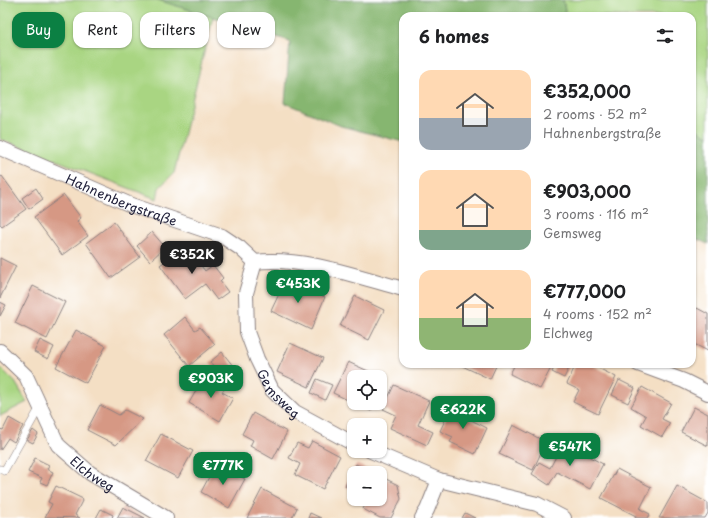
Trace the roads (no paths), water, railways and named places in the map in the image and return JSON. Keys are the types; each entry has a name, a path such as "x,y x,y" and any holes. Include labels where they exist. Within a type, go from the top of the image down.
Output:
{"street":[{"name":"Hahnenbergstraße","path":"0,148 131,206 222,236 240,248 255,262"},
{"path":"255,262 280,260 319,267 399,289"},
{"name":"Gemsweg","path":"255,262 246,293 247,332 257,359 272,390 295,412 347,441"},
{"name":"Elchweg","path":"0,350 26,376 58,446 90,473 166,518"},
{"path":"648,368 708,393"},
{"path":"387,458 439,480 537,504 564,518"},
{"path":"422,518 427,510 439,480"}],"lane":[{"path":"0,469 4,471 40,407"}]}
